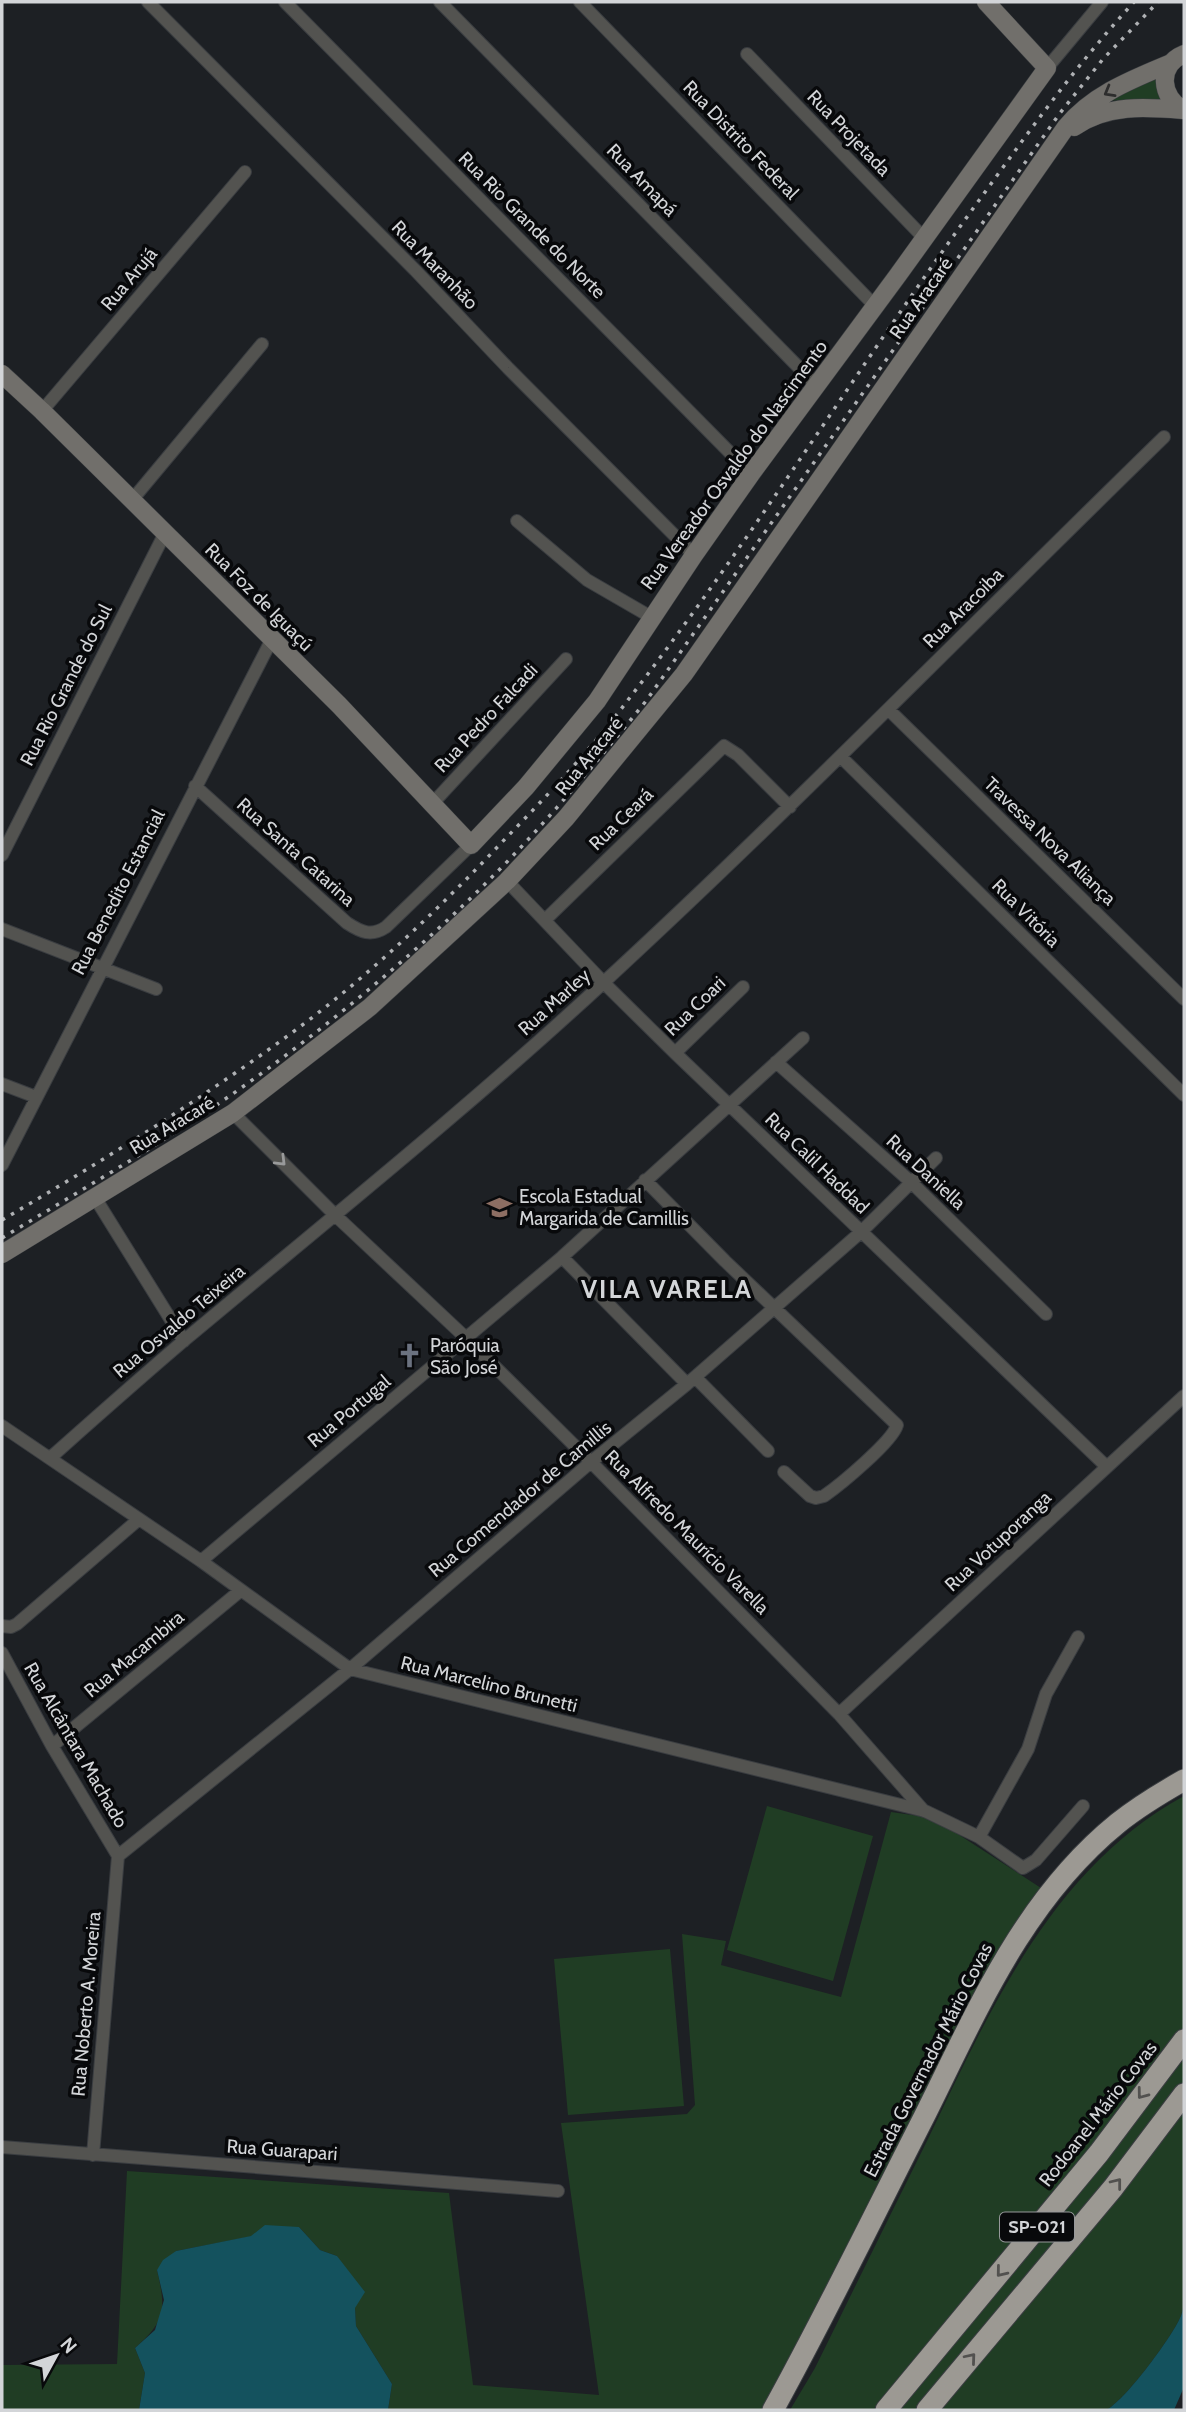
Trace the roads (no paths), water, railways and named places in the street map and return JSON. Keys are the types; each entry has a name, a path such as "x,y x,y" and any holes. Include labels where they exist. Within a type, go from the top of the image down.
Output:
{"highway":[{"name":"Estrada Governador Mário Covas","path":"773,2410 840,2284 986,1992 1020,1933 1057,1883 1093,1844 1140,1806 1184,1780"},
{"name":"Rodoanel Mário Covas","path":"886,2410 1099,2153 1184,2040"},
{"name":"SP-021","path":"927,2410 1113,2188 1184,2094"}],"main road":[{"path":"986,2 1047,68"},
{"path":"1179,56 1166,71 1165,89 1175,105 1184,110"},
{"name":"Rua Aracaré","path":"2,1254 233,1112 370,1007 507,881 566,818 684,674 1073,118 1088,105 1124,83 1179,56"},
{"name":"Rua Vereador Osvaldo do Nascimento","path":"471,845 526,787 597,701 651,617 751,474 1047,68"},
{"name":"Rua Aracaré","path":"1059,136 1084,120 1104,112 1132,108 1184,110"},
{"name":"Rua Foz de Iguaçú","path":"5,379 42,411 132,500 433,803 471,845"}],"street":[{"name":"Rua Maranhão","path":"148,2 694,555"},
{"name":"Rua Rio Grande do Norte","path":"285,2 751,474"},
{"name":"Rua Amapá","path":"440,2 816,386"},
{"name":"Rua Distrito Federal","path":"580,2 875,306"},
{"name":"Rua Vereador Osvaldo do Nascimento","path":"1047,68 1102,2"},
{"name":"Rua Projetada","path":"747,54 923,237"},
{"name":"Rua Arujá","path":"42,411 245,172"},
{"path":"132,500 262,344"},
{"name":"Rua Aracoiba","path":"790,807 1164,438"},
{"path":"517,522 587,580 651,617"},
{"name":"Rua Rio Grande do Sul","path":"2,855 165,533"},
{"name":"Rua Benedito Estancial","path":"2,1165 271,639"},
{"name":"Rua Pedro Falcadi","path":"433,803 566,659"},
{"name":"Travessa Nova Aliança","path":"889,709 1184,999"},
{"name":"Rua Ceará","path":"545,920 724,746 738,755 790,807"},
{"name":"Rua Vitória","path":"841,757 1184,1095"},
{"name":"Rua Santa Catarina","path":"195,786 347,923 364,933 377,933"},
{"name":"Rua Marley","path":"336,1216 472,1101 604,983 790,807"},
{"name":"Rua Vereador Osvaldo do Nascimento","path":"377,933 471,845"},
{"name":"Rua Calil Haddad","path":"507,881 675,1053 1107,1467"},
{"path":"2,929 156,989"},
{"name":"Rua Coari","path":"675,1053 743,987"},
{"name":"Rua Portugal","path":"201,1562 562,1257 803,1038"},
{"name":"Rua Daniella","path":"776,1062 912,1183 1046,1314"},
{"path":"2,1084 36,1097"},
{"name":"Rua Alfredo Maurício Varella","path":"233,1112 336,1216 466,1338 591,1462 839,1714 925,1811"},
{"name":"Rua Comendador de Camillis","path":"118,1856 350,1669 591,1462 691,1381 862,1232 936,1157"},
{"path":"645,1180 897,1426 893,1435 827,1494 816,1498 810,1496 784,1472"},
{"path":"94,1196 184,1341"},
{"name":"Rua Osvaldo Teixeira","path":"50,1458 184,1341 336,1216"},
{"path":"562,1257 768,1451"},
{"name":"Rua Votuporanga","path":"839,1714 1184,1396"},
{"name":"Rua Marcelino Brunetti","path":"2,1426 201,1562 350,1669 925,1811 979,1837 1019,1867 1025,1868 1036,1860 1083,1806"},
{"path":"2,1626 6,1628 17,1624 138,1520"},
{"name":"Rua Macambira","path":"52,1746 240,1591"},
{"path":"979,1837 1028,1749 1046,1694 1078,1637"},
{"name":"Rua Alcântara Machado","path":"2,1653 52,1746 118,1856"},
{"name":"Rua Noberto A. Moreira","path":"93,2155 118,1856"},
{"name":"Rua Guarapari","path":"2,2147 558,2191"}],"water":[{"path":"265,2225 299,2227 320,2250 337,2256 365,2292 355,2308 356,2326 392,2384 388,2410 139,2410 145,2373 135,2348 155,2330 164,2300 157,2270 163,2260 176,2251 251,2236"},
{"path":"1184,2304 1184,2387 1174,2410 1106,2410 1124,2395 1157,2355 1180,2318"}],"railway":[{"path":"2,1220 186,1106 322,1010 429,916 553,789 614,718 675,637 942,251 1076,70 1134,2"},
{"path":"2,1238 169,1136 297,1047 416,949 519,849 575,787 646,701 1060,113 1103,59 1158,2"}],"place":[{"name":"Escola Estadual Margarida de Camillis","path":"499,1207"},
{"name":"Paróquia São José","path":"410,1356"}],"district":[{"name":"VILA VARELA","path":"667,1289"}]}
